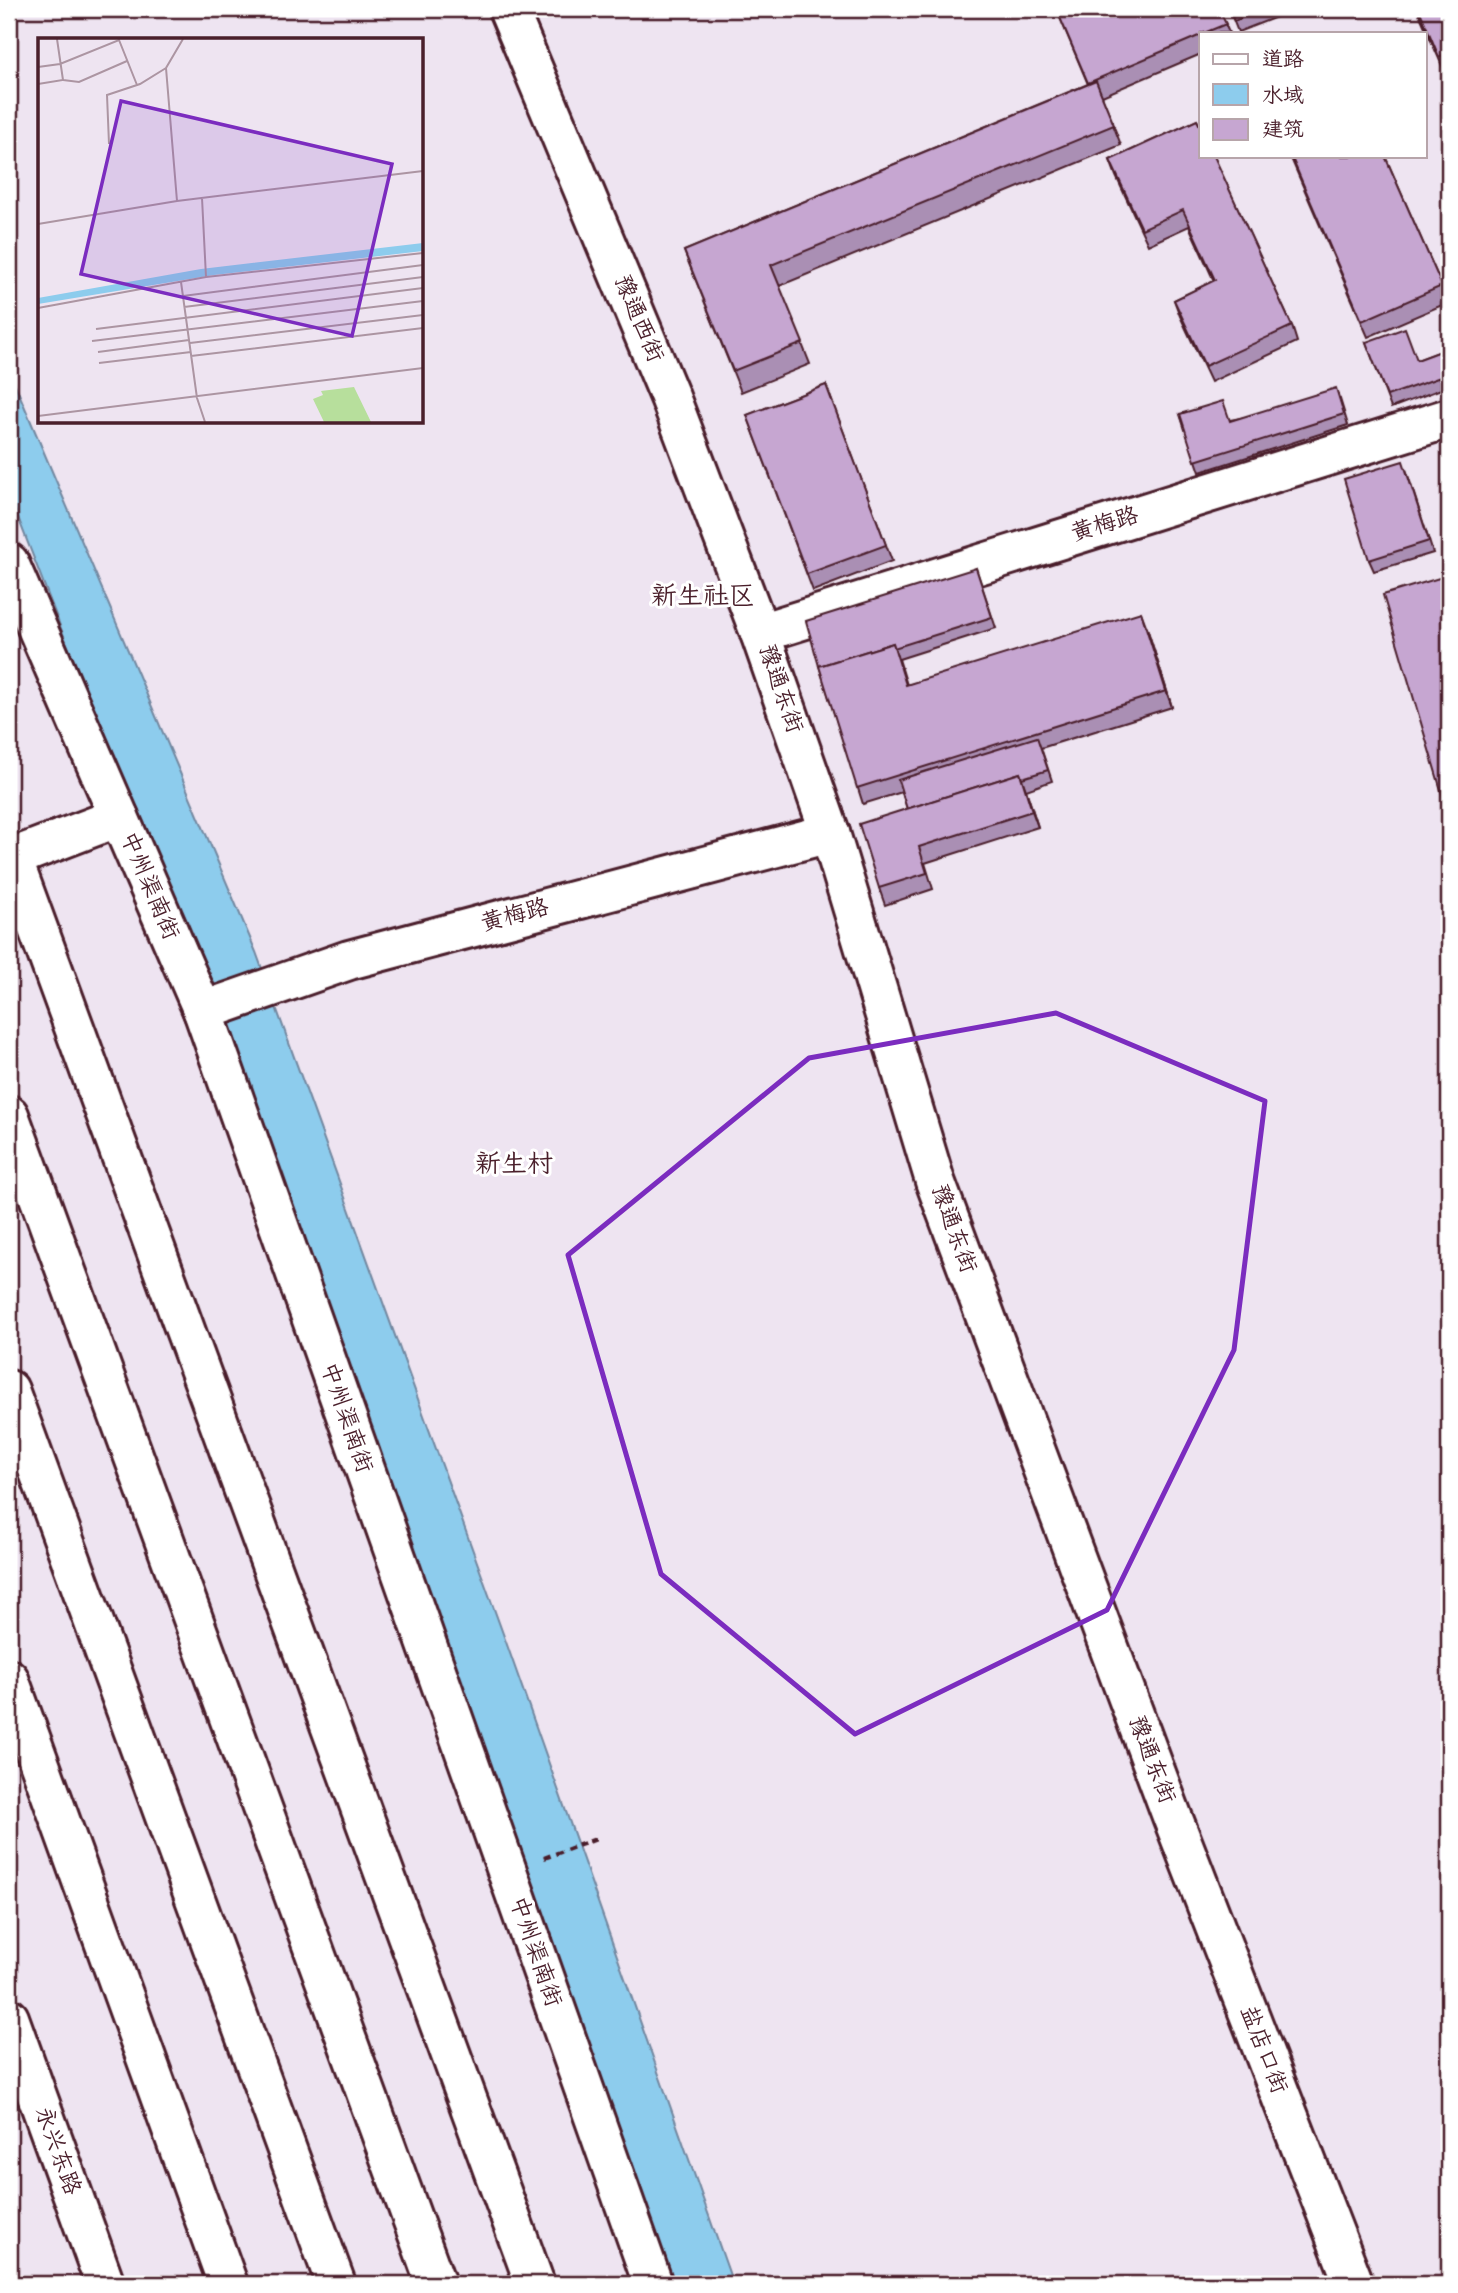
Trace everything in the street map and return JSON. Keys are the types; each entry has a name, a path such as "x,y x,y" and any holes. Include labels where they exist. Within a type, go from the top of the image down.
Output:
{"street":[{"name":"豫通西街","path":"508,9 670,397 760,633"},
{"name":"黄梅路","path":"760,633 1449,418"},
{"name":"中州渠南街","path":"9,563 202,1011 653,2284"},
{"name":"豫通东街","path":"760,633 830,833 934,1181 1172,1816"},
{"path":"119,817 10,859 535,2284"},
{"name":"黄梅路","path":"202,1011 349,960 830,833"},
{"path":"9,1115 436,2284"},
{"path":"9,1390 336,2284"},
{"path":"9,1679 228,2284"},
{"name":"盐店口街","path":"1172,1816 1354,2284"},
{"name":"永兴东路","path":"9,2018 105,2284"}],"path":[{"path":"507,1871 599,1838"}],"highlighted area":[{"path":"1056,1013 1265,1101 1234,1350 1107,1610 855,1734 661,1574 568,1255 809,1058"}],"water":[{"path":"9,370 256,952 506,1642 733,2284 670,2284 135,820 9,494"}],"building":[{"path":"1069,9 1135,9 1137,14 1148,9 1219,9 1226,24 1206,32 1199,32 1199,36 1088,83 1058,13"},
{"path":"1229,9 1264,9 1234,21"},
{"path":"1419,9 1449,9 1449,52 1439,57"},
{"path":"1096,81 1114,125 771,265 803,343 733,371 684,251"},
{"path":"1197,120 1199,158 1215,158 1292,326 1205,366 1174,300 1215,280 1183,210 1142,229 1110,160"},
{"path":"1292,158 1386,158 1442,286 1362,321"},
{"path":"1405,328 1417,360 1449,348 1449,374 1387,396 1366,342"},
{"path":"826,385 886,545 807,574 747,415"},
{"path":"1336,388 1344,414 1195,461 1180,414 1223,401 1230,421"},
{"path":"1403,461 1429,541 1369,560 1344,479"},
{"path":"1449,479 1449,498 1444,481"},
{"path":"976,568 992,617 894,648 893,643 819,666 806,621"},
{"path":"1449,575 1449,817 1383,595"},
{"path":"1141,612 1166,691 857,788 819,666 893,643 906,685"},
{"path":"1037,737 1048,770 1022,778 1020,773 907,809 898,780"},
{"path":"1020,773 1032,811 919,847 927,873 879,888 859,824"}],"district":[{"name":"新生社区","path":"703,597"},
{"name":"新生村","path":"514,1165"}]}
